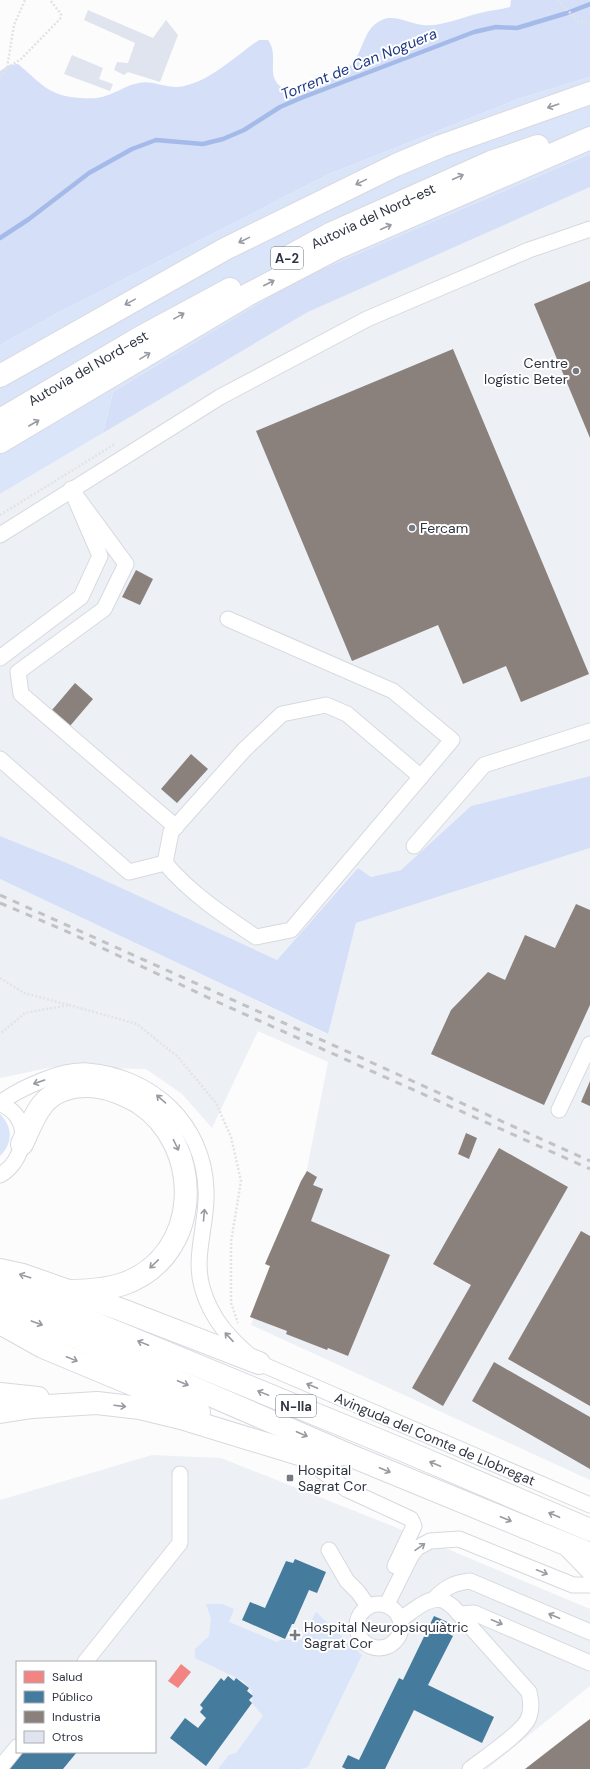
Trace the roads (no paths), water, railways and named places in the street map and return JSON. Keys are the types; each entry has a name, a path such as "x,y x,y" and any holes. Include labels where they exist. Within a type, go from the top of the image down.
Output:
{"highway":[{"name":"A-2","path":"0,376 225,249 396,165 449,144 590,93"},
{"name":"Autovia del Nord-est","path":"0,420 141,337 332,233 491,162 590,130"},
{"path":"0,442 249,294 337,248 590,138"},
{"path":"22,1144 43,1104 58,1092 75,1086 95,1086 113,1090 146,1107 166,1127 179,1152 185,1175 186,1196 184,1216 174,1240 164,1255 142,1274 124,1284 98,1290 66,1291"},
{"path":"0,1270 23,1275 258,1363"},
{"name":"N-IIa","path":"0,1287 50,1305 361,1433 590,1530"},
{"name":"N-IIa","path":"0,1310 76,1338 349,1455 590,1554"},
{"path":"0,1323 43,1347 187,1406 252,1440"},
{"path":"0,1394 81,1404"},
{"path":"0,1412 32,1407 97,1403 140,1408 181,1418 299,1454 349,1455"}],"street":[{"path":"0,535 71,489 220,397 367,320 529,250 590,229"},
{"path":"0,658 81,597 100,556 71,489"},
{"path":"71,489 126,564 104,609 18,672 21,694 176,826"},
{"path":"165,863 185,884 224,916 256,937 291,930 452,740 393,691 228,619"},
{"path":"165,863 171,832 244,750 282,714 326,705 347,714 421,777"},
{"path":"414,846 484,765 590,731"},
{"path":"0,759 129,872 165,863"},
{"path":"559,1110 590,1044"},
{"name":"Avinguda del Comte de Llobregat","path":"0,1103 10,1095 37,1082 86,1071 129,1080 151,1091 175,1111 191,1133 201,1162 206,1190 199,1254 201,1285 209,1309 223,1330 240,1348 258,1363 590,1505"},
{"path":"0,1103 15,1114 20,1123 22,1144 14,1164 0,1175"},
{"path":"299,1454 346,1489 411,1519 414,1526 377,1604"},
{"path":"86,1661 180,1543 180,1474"},
{"path":"329,1550 347,1581 358,1592 377,1604 396,1610 401,1619 402,1629 391,1645 381,1648 371,1647 363,1641 358,1633 357,1623 360,1613 377,1604 417,1548 430,1541 459,1539 573,1585 590,1585"},
{"path":"560,1542 590,1572"},
{"path":"401,1619 426,1602 434,1599 445,1588 455,1583 470,1581 590,1632"},
{"path":"434,1599 442,1600 453,1607 460,1614 529,1692 532,1704 529,1718 521,1730 470,1769"},
{"path":"460,1614 474,1613 590,1662"},
{"path":"0,1768 16,1748"}],"waterway":[{"name":"Torrent de Can Noguera","path":"0,238 29,219 89,173 132,149 156,140 203,144 223,139 244,130 280,107 301,98 474,32 496,27 517,28 567,13 590,4"}],"railway":[{"path":"0,895 590,1161"},
{"path":"0,903 68,932 222,1004 590,1169"}],"place":[{"name":"Centre logístic Beter","path":"576,371"},
{"name":"Fercam","path":"412,528"},
{"name":"Hospital Sagrat Cor","path":"290,1478"},
{"name":"Hospital Neuropsiquiàtric Sagrat Cor","path":"295,1635"}]}
